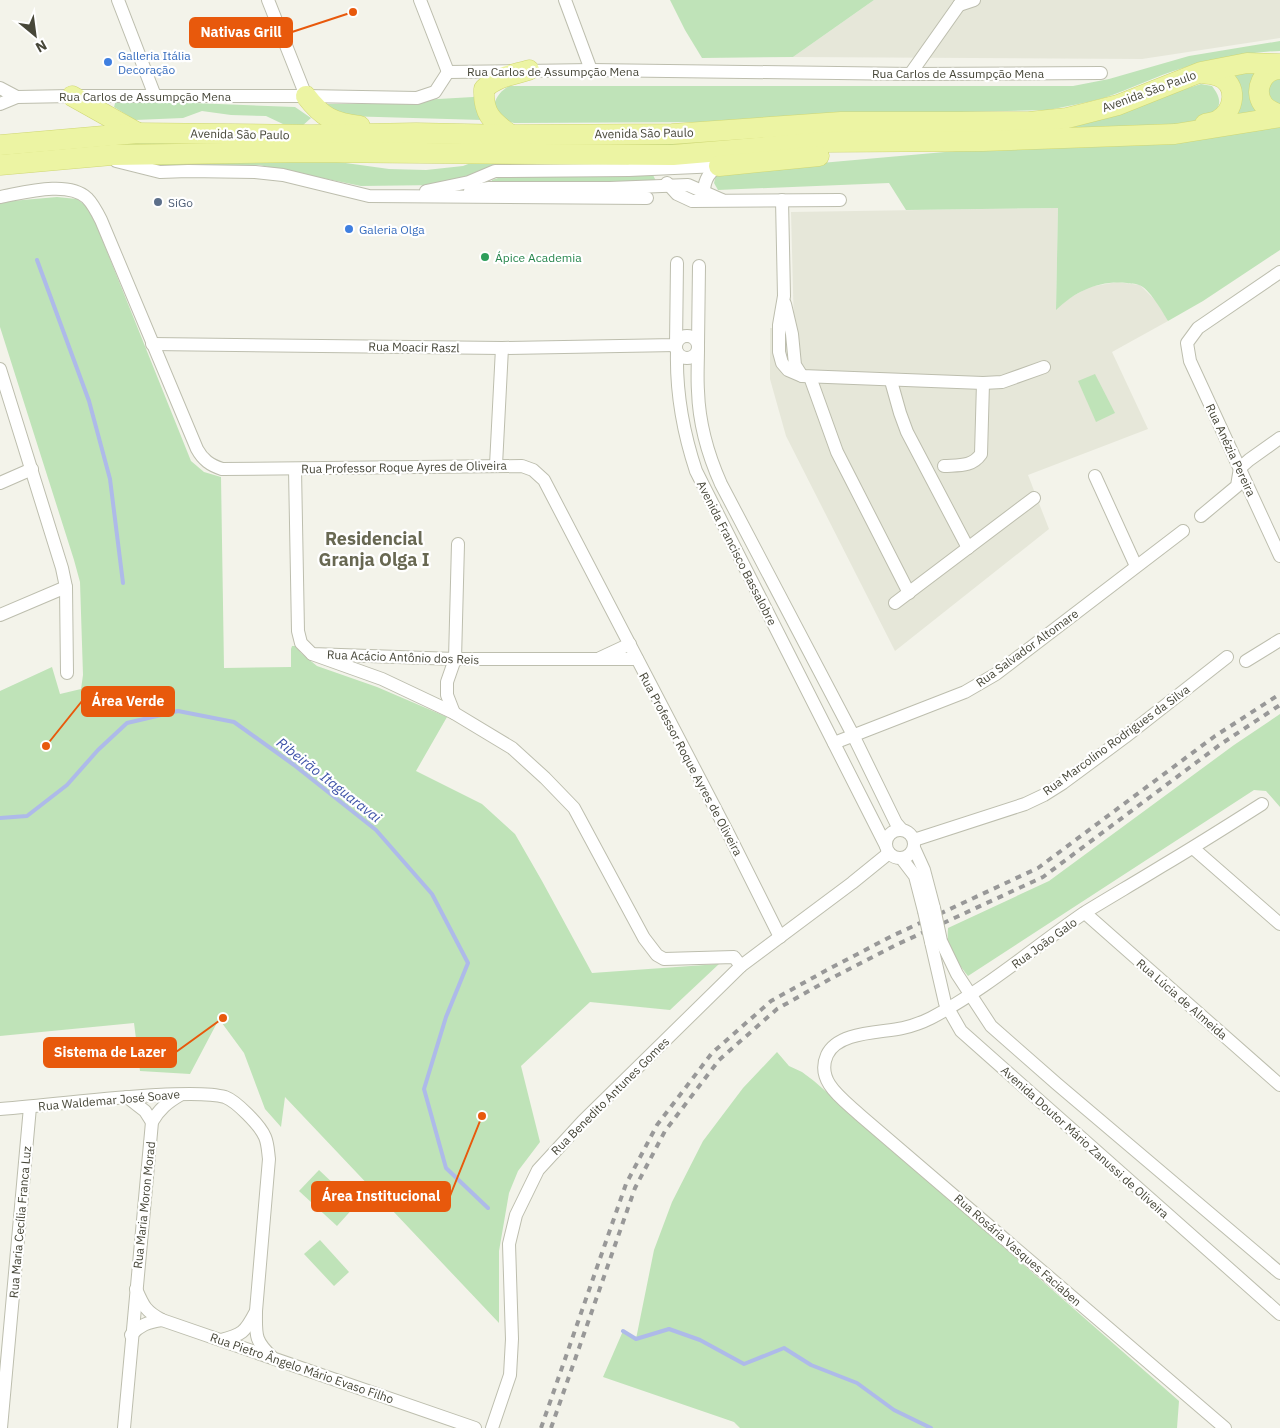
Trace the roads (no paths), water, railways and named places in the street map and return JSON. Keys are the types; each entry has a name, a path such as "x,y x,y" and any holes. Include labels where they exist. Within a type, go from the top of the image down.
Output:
{"main road":[{"name":"Avenida São Paulo","path":"0,145 138,133 312,135 416,133 510,135 672,134 840,122 1029,122 1066,118 1118,105 1201,72 1248,62 1280,64"},
{"path":"1280,69 1266,74 1260,84 1259,95 1263,104 1280,116"},
{"path":"510,135 495,124 487,113 484,89 491,82 500,78 529,70"},
{"path":"1175,134 1218,120 1232,105 1233,95 1229,84 1218,76 1201,72"},
{"path":"72,96 138,133"},
{"path":"306,96 316,109 328,118 341,124 416,133"},
{"name":"Avenida São Paulo","path":"4,162 112,155 307,152 673,155 825,142 983,141 1175,134 1280,116"},
{"path":"719,166 983,141"}],"street":[{"path":"118,0 155,96"},
{"path":"268,0 306,96"},
{"path":"420,0 448,72"},
{"path":"565,0 591,70"},
{"path":"911,73 961,2 974,0"},
{"name":"Rua Carlos de Assumpção Mena","path":"17,97 306,96 417,98 435,92 448,72 529,70 1101,73"},
{"path":"1,88 17,97"},
{"path":"0,104 17,97"},
{"path":"66,158 92,161 120,161 160,172 188,170 283,175 369,196 647,198"},
{"path":"369,196 436,190 469,182 495,171 629,170 719,166"},
{"path":"703,196 705,180 709,173 719,166"},
{"path":"629,170 656,174 665,180 669,186"},
{"path":"460,197 466,192 489,188 610,188 688,185 703,196 722,200 840,200"},
{"name":"Rua Professor Roque Ayres de Oliveira","path":"0,197 61,188 77,191 94,206 197,449 202,458 211,465 222,469 522,466 533,470 544,480 780,937"},
{"path":"782,200 784,296 779,325 779,352 782,363 788,370 806,377 983,383 1002,382 1044,366"},
{"name":"Avenida Francisco Bassalobre","path":"677,263 677,366 681,418 696,472 887,850"},
{"name":"Avenida Francisco Bassalobre","path":"699,266 698,391 700,416 712,463 853,735 896,824 902,830"},
{"name":"Rua Anézia Pereira","path":"1280,272 1198,328 1187,343 1190,361 1280,556"},
{"name":"Rua Moacir Raszl","path":"152,344 677,348 680,339 687,336 694,338 698,346"},
{"path":"496,465 502,348"},
{"path":"0,370 62,568 66,587 67,673"},
{"path":"806,377 837,452 909,593"},
{"path":"891,381 907,432 968,548"},
{"path":"944,466 970,465 981,454 983,383"},
{"path":"1201,516 1237,486 1240,468 1248,460 1280,438"},
{"path":"0,484 32,469"},
{"name":"Rua Acácio Antônio dos Reis","path":"295,469 298,631 301,643 312,654 455,659 637,659"},
{"path":"1095,476 1136,566"},
{"path":"895,603 1034,498"},
{"name":"Rua Salvador Altomare","path":"853,735 965,692 996,674 1183,531"},
{"path":"454,713 447,695 447,682 455,659 458,544"},
{"path":"0,615 66,587"},
{"path":"1246,662 1280,640"},
{"name":"Rua Acácio Antônio dos Reis","path":"595,660 630,644"},
{"path":"312,654 382,678 454,713 512,748 574,808 644,938 657,955 664,958 734,957 741,966"},
{"name":"Rua Marcolino Rodrigues da Silva","path":"914,844 1025,804 1044,795 1125,737 1227,657"},
{"path":"834,743 853,735"},
{"name":"Rua João Galo","path":"825,1064 827,1055 834,1045 846,1039 861,1034 904,1028 926,1021 948,1009 1085,913 1262,804"},
{"path":"914,844 910,855 902,859 895,858 887,850 888,837 893,832 902,830 909,833 914,844 924,870 936,942"},
{"path":"1193,848 1280,924"},
{"name":"Rua Benedito Antunes Gomes","path":"492,1428 510,1375 512,1339 509,1244 516,1215 538,1170 583,1121 741,966 852,883 887,850"},
{"path":"902,859 915,876 929,909"},
{"name":"Rua Lúcia de Almeida","path":"1085,913 1280,1085"},
{"name":"Avenida Doutor Mário Zanussi de Oliveira","path":"936,942 991,1026 1280,1273"},
{"name":"Avenida Doutor Mário Zanussi de Oliveira","path":"936,942 948,1009 960,1031 1280,1314"},
{"name":"Rua Rosária Vasques Faciaben","path":"825,1064 824,1073 828,1083 861,1116 1225,1428"},
{"path":"127,1097 145,1111 152,1122 158,1111 166,1103 182,1094"},
{"name":"Rua Waldemar José Soave","path":"0,1109 127,1097 182,1094 224,1097 233,1102 252,1119 264,1134 269,1159 256,1311 256,1336 261,1347 272,1358"},
{"name":"Rua Maria Cecília Franca Luz","path":"1,1428 30,1107"},
{"name":"Rua Maria Moron Morad","path":"124,1428 152,1122"},
{"path":"136,1289 150,1314 162,1320"},
{"name":"Rua Waldemar José Soave","path":"221,1340 238,1336 247,1328 256,1311"},
{"path":"132,1335 138,1328 147,1323 162,1320"},
{"name":"Rua Pietro Ângelo Mário Evaso Filho","path":"162,1320 476,1428"}],"waterway":[{"path":"37,260 89,401 110,479 123,583"},
{"name":"Ribeirão Itaguaravai","path":"0,818 27,816 67,785 98,750 127,723 178,711 234,722 294,765 376,830 432,894 468,963 446,1017 424,1089 446,1168 488,1208"},
{"name":"Ribeirão Itaguaravai","path":"623,1331 636,1339 669,1329 700,1340 744,1364 784,1348 811,1365 857,1383 894,1410 931,1428"}],"railway":[{"path":"541,1428 626,1184 657,1125 712,1053 771,1001 892,936 1038,868 1215,736 1280,694"},
{"path":"551,1428 635,1188 665,1131 719,1060 777,1009 830,979 896,945 1043,877 1221,744 1280,705"}],"place":[{"name":"Nativas Grill","path":"353,12"},
{"name":"Galleria Itália Decoração","path":"108,62"},
{"name":"SiGo","path":"158,202"},
{"name":"Galeria Olga","path":"349,229"},
{"name":"Ápice Academia","path":"485,257"},
{"name":"Área Verde","path":"46,746"},
{"name":"Sistema de Lazer","path":"223,1018"},
{"name":"Área Institucional","path":"482,1116"}],"district":[{"name":"Residencial Granja Olga I","path":"374,548"}]}
